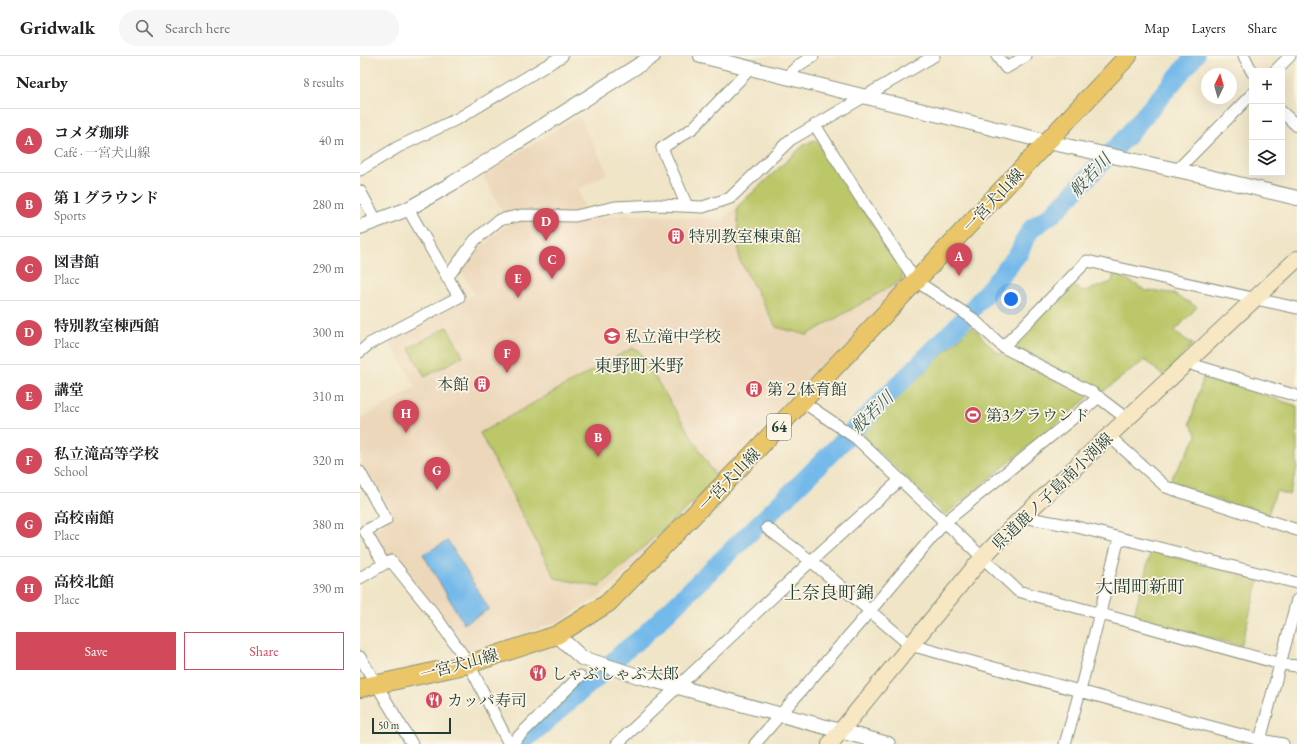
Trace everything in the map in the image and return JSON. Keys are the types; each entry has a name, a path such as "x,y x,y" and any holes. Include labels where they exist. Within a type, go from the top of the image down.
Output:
{"main road":[{"name":"一宮犬山線","path":"369,686 469,664 556,635 608,603 803,402 1128,56"},
{"name":"県道鹿ノ子島南小渕線","path":"835,738 982,558 1023,517 1297,258"}],"street":[{"path":"360,170 398,147 459,118 562,56"},
{"path":"360,227 377,222 408,209 453,183 653,56"},
{"path":"701,56 1048,142 1297,198"},
{"path":"786,77 798,65 813,56"},
{"path":"447,278 475,240 499,220 522,215 575,216 615,206 703,207 730,198 790,140 866,96 918,60 934,56"},
{"path":"997,56 1006,68 1026,56"},
{"path":"1244,56 1250,68"},
{"path":"1278,68 1290,56"},
{"path":"687,206 662,148 693,128 751,68"},
{"path":"1177,170 1249,97"},
{"path":"1285,115 1297,126"},
{"path":"815,125 860,197 916,281 972,318 1003,347 1099,397 1128,419"},
{"path":"360,191 377,222"},
{"path":"360,352 369,344 459,297 408,209"},
{"path":"1003,347 1087,260 1297,308"},
{"path":"1187,363 1297,396"},
{"path":"755,744 944,523 1099,397"},
{"path":"803,402 852,435 1018,591 1281,664 1297,666"},
{"path":"1109,436 1166,487 1297,530"},
{"path":"360,472 386,520 366,530 384,564"},
{"path":"617,744 811,561 900,480"},
{"path":"1023,517 1073,526 1297,583"},
{"path":"767,528 811,561 910,645 1260,742 1283,744"},
{"path":"1065,744 1119,538"},
{"path":"360,578 390,561 434,614 469,664 510,744 580,676"},
{"path":"1260,742 1297,600"},
{"path":"556,635 582,658 779,715 835,738 888,744"},
{"path":"360,657 369,686 412,744"}],"shaded area":[{"path":"579,116 608,173 578,190 589,220 625,214 723,219 803,144 815,139 819,140 907,272 909,283 649,552 602,594 561,620 469,654 423,595 386,560 368,532 388,521 360,467 360,419 416,387 388,339 475,294 461,270 481,247 509,224 483,175"}],"green space":[{"path":"814,140 818,142 902,269 902,280 807,335 776,327 739,259 737,207 804,145"},
{"path":"1114,272 1147,291 1172,293 1197,307 1174,332 1193,344 1164,376 1145,360 1102,392 1011,346 1072,283 1082,292 1112,282"},
{"name":"第3グラウンド","path":"972,326 995,351 1090,396 945,515 860,434"},
{"path":"447,327 463,356 425,377 409,348"},
{"path":"632,348 639,351 718,480 599,587 555,578 480,433"},
{"path":"1204,375 1297,406 1297,469 1289,495 1276,491 1267,518 1169,482 1197,436 1190,423"},
{"path":"1151,551 1259,579 1241,646 1133,618"}],"water":[{"path":"448,541 489,609 464,624 423,554"}],"waterway":[{"name":"般若川","path":"520,744 595,679 623,652 641,638 809,475 963,320 1019,253 1032,228 1054,213 1126,137 1195,56"}],"place":[{"name":"特別教室棟東館","path":"676,236"},
{"name":"特別教室棟西館","path":"546,241"},
{"name":"コメダ珈琲","path":"959,276"},
{"name":"図書館","path":"552,279"},
{"name":"講堂","path":"518,298"},
{"name":"私立滝中学校","path":"612,336"},
{"name":"私立滝高等学校","path":"507,373"},
{"name":"本館","path":"482,384"},
{"name":"第２体育館","path":"754,389"},
{"name":"第3グラウンド","path":"973,415"},
{"name":"高校北館","path":"406,433"},
{"name":"第１グラウンド","path":"598,457"},
{"name":"高校南館","path":"437,490"},
{"name":"しゃぶしゃぶ太郎","path":"538,673"},
{"name":"カッパ寿司","path":"434,700"}],"district":[{"name":"東野町米野","path":"639,366"},
{"name":"大間町新町","path":"1140,587"},
{"name":"上奈良町錦","path":"829,593"}]}
